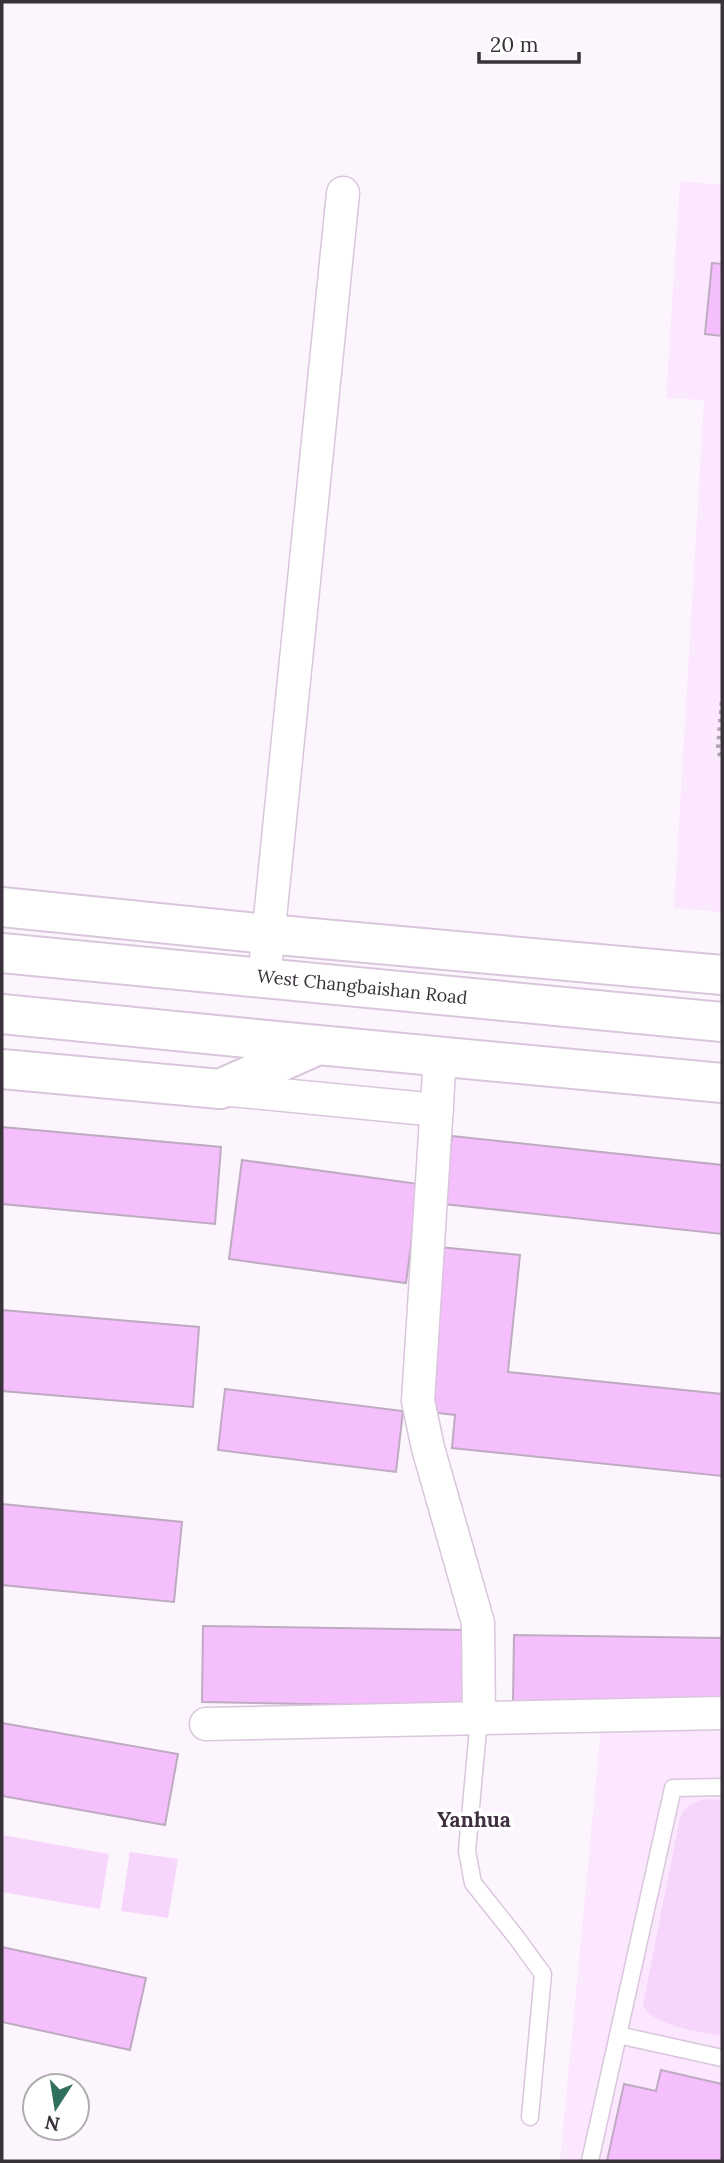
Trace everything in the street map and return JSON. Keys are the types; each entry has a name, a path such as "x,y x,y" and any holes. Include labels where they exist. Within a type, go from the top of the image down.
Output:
{"main road":[{"path":"2,907 722,975"},
{"name":"West Changbaishan Road","path":"2,953 722,1022"},
{"path":"2,1014 722,1083"},
{"path":"2,1069 220,1089 318,1045"}],"street":[{"path":"264,978 344,193"},
{"path":"440,1056 418,1401 428,1448 478,1623 479,1718"},
{"path":"220,1089 437,1110"},
{"path":"206,1724 722,1713"}],"lane":[{"path":"479,1718 467,1851 473,1883 543,1974 530,2117"},
{"path":"590,2161 673,1788 722,1787"},
{"path":"618,2035 722,2058"}],"path":[{"path":"722,702 718,750 722,760"}],"shaded area":[{"path":"680,181 722,185 722,912 674,908 704,400 666,398"},
{"path":"601,1728 722,1730 722,2161 560,2161"},
{"path":"704,1799 722,1800 722,2036 667,2023 643,2005 680,1818 689,1806"},
{"path":"2,1835 109,1854 100,1909 2,1892"},
{"path":"130,1852 178,1859 168,1918 121,1911"}],"building":[{"path":"712,263 722,264 722,336 705,334"},
{"path":"2,1127 221,1147 215,1224 2,1204"},
{"path":"452,1136 722,1165 722,1234 444,1204"},
{"path":"242,1160 419,1184 406,1283 229,1259"},
{"path":"439,1247 520,1255 508,1372 722,1394 722,1476 452,1448 455,1415 422,1411"},
{"path":"2,1310 199,1327 193,1407 2,1391"},
{"path":"225,1389 403,1411 396,1472 218,1450"},
{"path":"2,1504 182,1522 174,1602 2,1585"},
{"path":"203,1626 467,1630 466,1707 202,1702"},
{"path":"514,1635 722,1638 722,1705 513,1703"},
{"path":"2,1723 178,1754 165,1825 2,1796"},
{"path":"2,1947 146,1978 130,2050 2,2022"},
{"path":"661,2070 722,2084 722,2161 607,2161 624,2084 656,2091"}],"district":[{"name":"Yanhua","path":"474,1820"}]}
